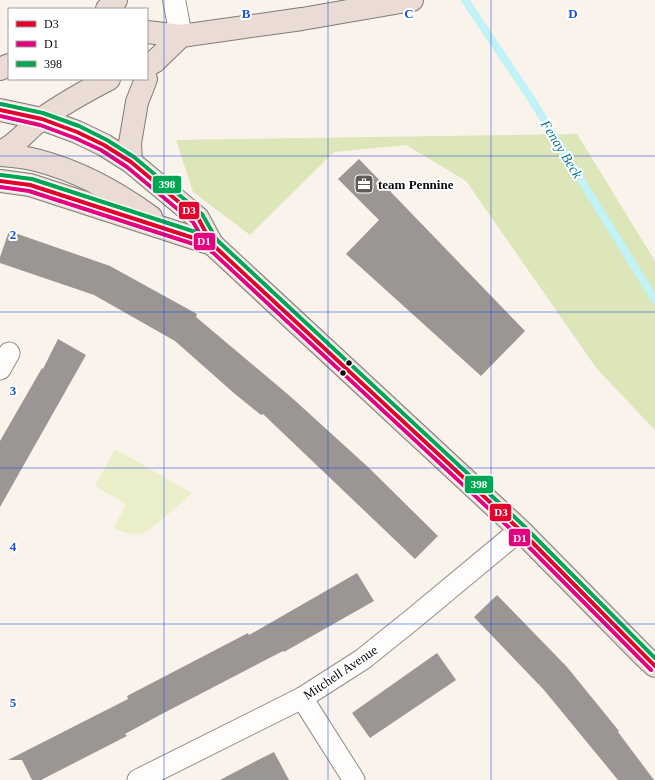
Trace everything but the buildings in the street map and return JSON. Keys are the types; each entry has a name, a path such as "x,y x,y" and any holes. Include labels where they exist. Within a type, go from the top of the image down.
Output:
{"highway":[{"path":"108,8 116,0"},
{"path":"148,32 181,36 302,19 412,0"},
{"path":"148,71 154,62 181,36"},
{"path":"0,153 42,119 73,98 107,80"},
{"path":"131,162 130,143 136,102 144,80"},
{"path":"0,110 42,119 104,144 131,162 198,218 212,244 520,530 650,661 655,680"},
{"path":"0,153 36,160 76,173 96,182 134,204 170,231"},
{"path":"0,180 30,185 212,244"}],"street":[{"path":"174,0 181,36"},
{"name":"Mitchell Avenue","path":"138,780 302,698 363,659 520,530"},
{"path":"302,698 354,780"}],"green space":[{"path":"577,134 655,261 655,430 597,369 466,181 406,145 334,152 250,235 193,192 176,140"},
{"path":"115,449 192,493 159,522 141,534 131,534 114,528 126,504 95,486"}],"waterway":[{"name":"Fenay Beck","path":"465,0 532,100 655,300"}],"transit line":[{"name":"398","path":"1,104 43,113 79,126 107,140 134,157 202,214 217,240 524,526 655,658"},
{"name":"D3","path":"0,110 42,119 77,132 104,145 131,162 198,218 212,244 520,530 655,666"},
{"name":"D1","path":"0,116 40,125 75,138 101,150 127,167 193,222 208,248 516,534 651,670"},
{"name":"398","path":"1,175 32,179 214,238"},
{"name":"D3","path":"0,181 30,185 212,244 216,248"},
{"name":"D1","path":"0,187 29,191 209,249 212,252"}],"place":[{"name":"team Pennine","path":"364,184"}]}
